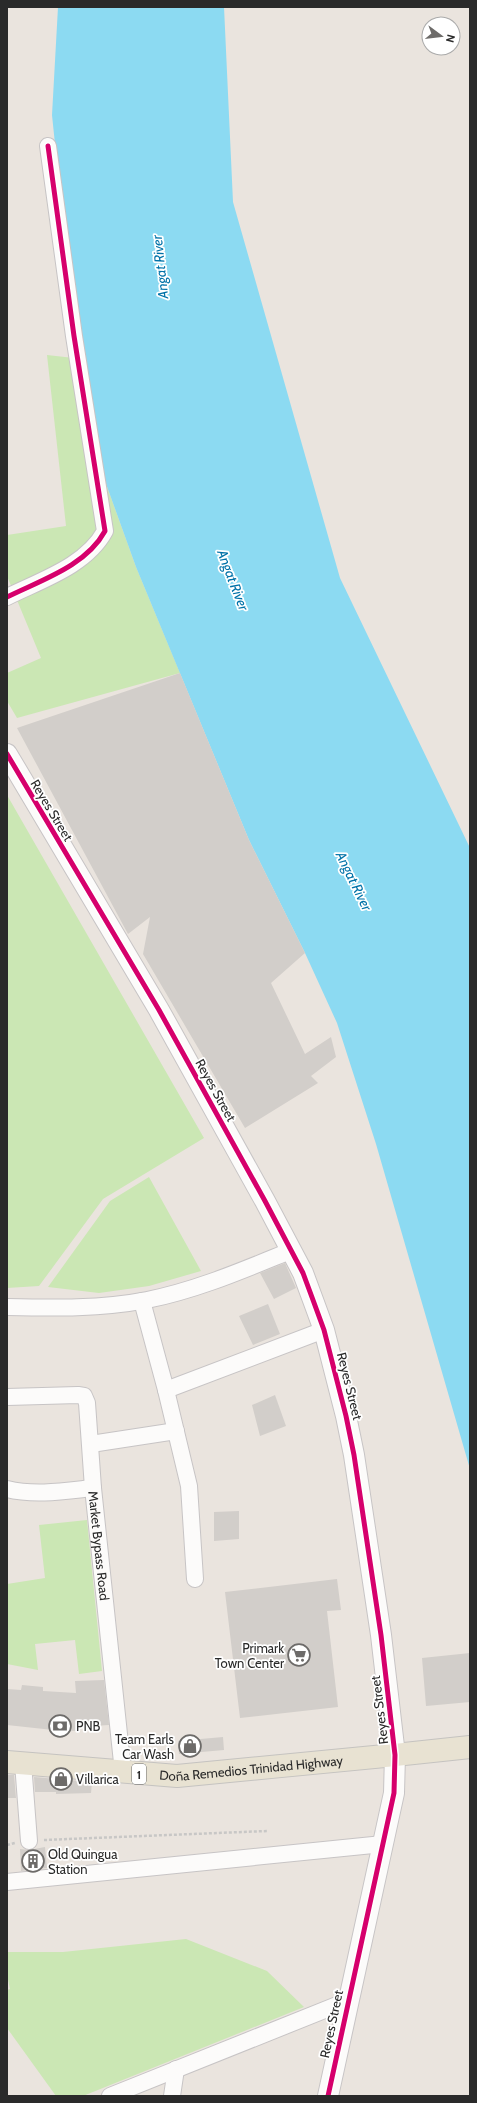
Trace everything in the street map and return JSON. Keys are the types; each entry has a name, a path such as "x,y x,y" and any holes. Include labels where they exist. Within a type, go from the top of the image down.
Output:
{"main road":[{"name":"Doña Remedios Trinidad Highway","path":"15,1762 177,1776 466,1747"}],"street":[{"path":"7,597 78,561 98,544 105,531 74,336 48,146"},
{"name":"Reyes Street","path":"7,754 159,1010 266,1201 303,1273 324,1330 346,1416 354,1455 381,1635 395,1755 394,1793 347,2001 328,2096"},
{"path":"7,1307 59,1308 107,1306 142,1301 186,1290 231,1276 290,1250"},
{"path":"142,1301 166,1390 189,1486 195,1579"},
{"path":"166,1390 324,1330"},
{"name":"Market Bypass Road","path":"7,1397 78,1394 84,1396 87,1403 93,1488 123,1772"},
{"path":"91,1444 176,1432"},
{"path":"7,1489 18,1492 41,1493 93,1488"},
{"path":"15,1762 29,1841"},
{"path":"7,1882 383,1844"},
{"path":"110,2096 347,2001"},
{"path":"172,2096 176,2069"}],"path":[{"path":"7,1845 29,1841 267,1831"}],"green space":[{"path":"47,355 83,359 105,481 136,567 180,673 17,718 7,701 7,673 41,658 7,576 7,535 66,526"},
{"path":"7,795 204,1138 103,1199 39,1286 7,1288"},
{"path":"149,1177 201,1271 149,1286 99,1293 48,1287 110,1201"},
{"path":"87,1520 102,1671 79,1674 75,1640 35,1644 38,1670 7,1664 7,1584 45,1578 39,1525"},
{"path":"186,1939 267,1971 304,2007 83,2096 56,2096 7,2028 7,1990 10,1989 7,1975 7,1952 63,1952"}],"water":[{"name":"Angat River","path":"58,7 224,7 233,202 340,578 470,848 470,1469 376,1144 337,1023 305,953 249,840 136,567 105,481 91,409 61,202 52,115"}],"building":[{"path":"180,673 249,840 305,953 271,983 305,1054 331,1037 336,1057 311,1076 318,1083 245,1128 143,954 150,917 128,934 17,728"},
{"path":"285,1263 296,1288 274,1299 260,1273"},
{"path":"268,1304 280,1334 253,1345 239,1316"},
{"path":"275,1395 286,1426 260,1436 252,1405"},
{"path":"239,1511 239,1539 214,1541 214,1512"},
{"name":"Primark Town Center","path":"337,1579 341,1610 327,1611 338,1707 240,1718 225,1592"},
{"path":"470,1653 470,1702 426,1706 422,1658"},
{"path":"104,1680 109,1725 76,1727 76,1731 7,1725 7,1689 21,1690 22,1685 43,1687 43,1691 76,1693 75,1681"},
{"path":"223,1737 224,1750 179,1754 178,1741"},
{"path":"7,1775 14,1775 16,1798 7,1798"},
{"path":"34,1777 92,1782 91,1793 56,1794 56,1792 35,1792"},
{"name":"Old Quingua Station","path":"45,1847 47,1868 21,1871 20,1849 29,1850"}],"cycle path":[{"path":"7,597 48,578 75,563 97,543 105,531 74,336 48,146"},
{"path":"7,754 159,1010 265,1201 303,1273 324,1330 346,1416 354,1455 381,1635 395,1755 394,1793 328,2096"}],"place":[{"name":"Primark Town Center","path":"299,1655"},
{"name":"PNB","path":"60,1726"},
{"name":"Team Earls Car Wash","path":"190,1746"},
{"name":"Villarica","path":"61,1779"},
{"name":"Old Quingua Station","path":"33,1861"}]}
